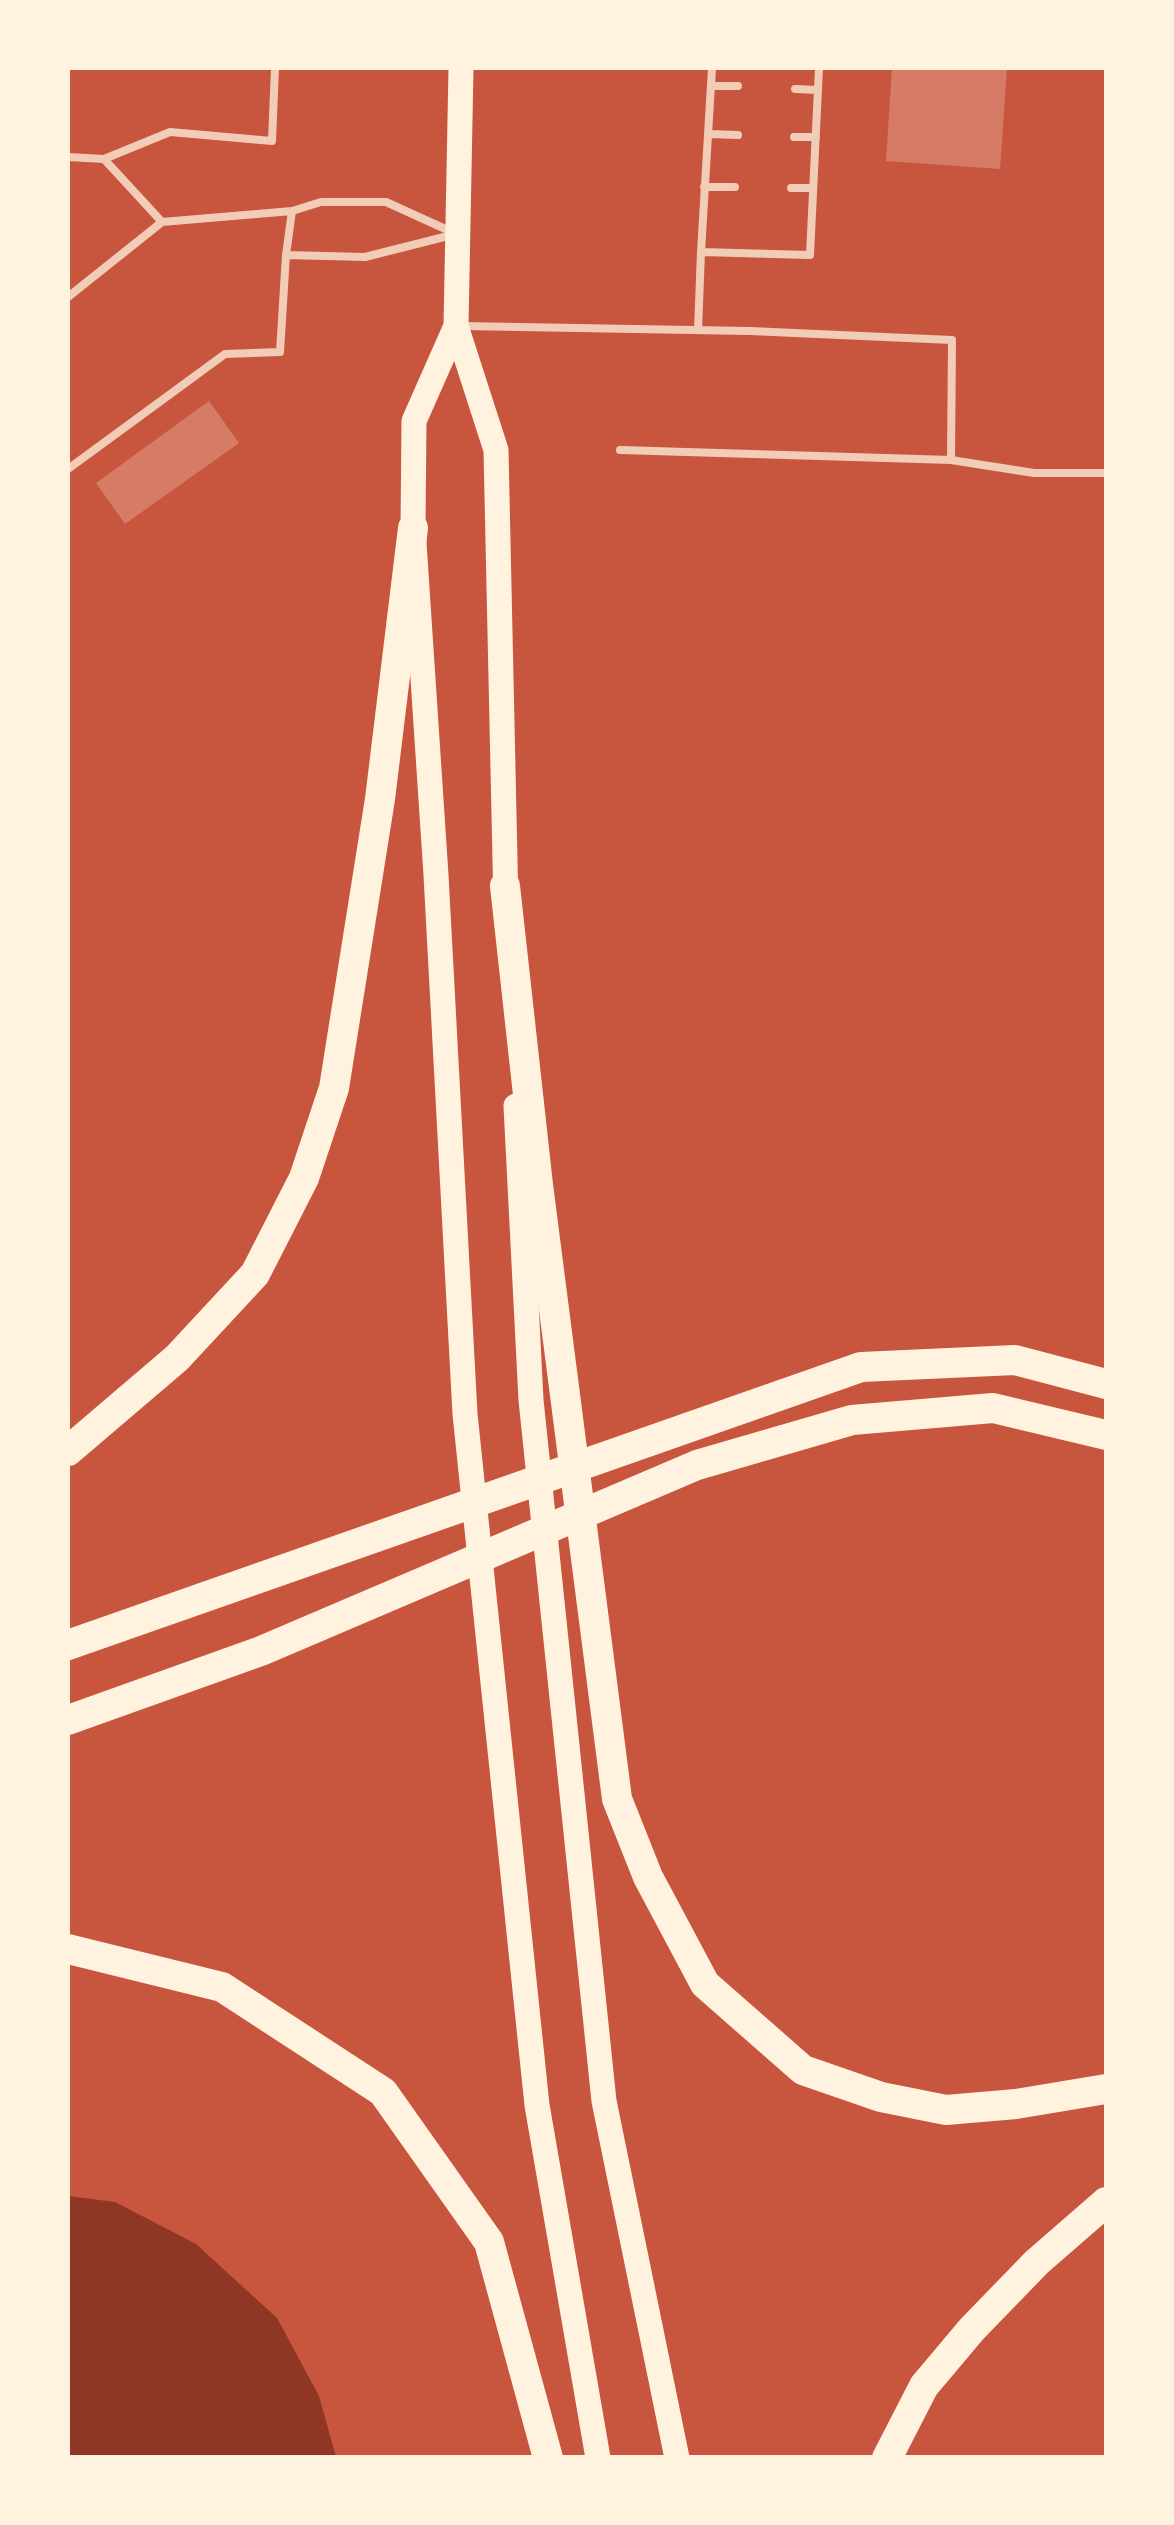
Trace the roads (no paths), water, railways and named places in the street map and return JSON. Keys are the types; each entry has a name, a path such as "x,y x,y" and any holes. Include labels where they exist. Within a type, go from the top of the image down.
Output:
{"highway":[{"path":"68,1451 177,1358 255,1274 304,1178 334,1088 380,799 413,528"},
{"path":"505,886 538,1186 616,1798 648,1878 705,1984 802,2070 881,2097 946,2110 1016,2104 1106,2089"},
{"path":"68,1644 861,1368 1014,1360 1106,1384"},
{"path":"68,1720 260,1651 697,1465 852,1420 993,1408 1106,1435"},
{"path":"68,1949 222,1987 383,2092 490,2242 548,2458"},
{"path":"886,2458 924,2386 972,2329 1036,2262 1106,2202"}],"main road":[{"path":"461,68 456,326 496,450 505,886 531,1400 602,2082 676,2458"},
{"path":"456,326 414,421 413,528 465,1414 538,2105 598,2458"}],"lane":[{"path":"68,157 104,160 170,132 272,141 274,68"},
{"path":"698,330 712,68"},
{"path":"701,252 810,255 819,68"},
{"path":"711,86 738,86"},
{"path":"795,89 818,90"},
{"path":"708,134 738,135"},
{"path":"794,137 816,137"},
{"path":"104,160 162,222"},
{"path":"704,187 735,187"},
{"path":"791,188 813,188"},
{"path":"68,296 162,222 292,210 321,202 386,202 456,234"},
{"path":"68,469 225,354 280,352 292,210"},
{"path":"286,255 365,257 456,234"},
{"path":"456,326 952,340 951,460"},
{"path":"620,450 951,460 1034,473 1106,472"}]}
